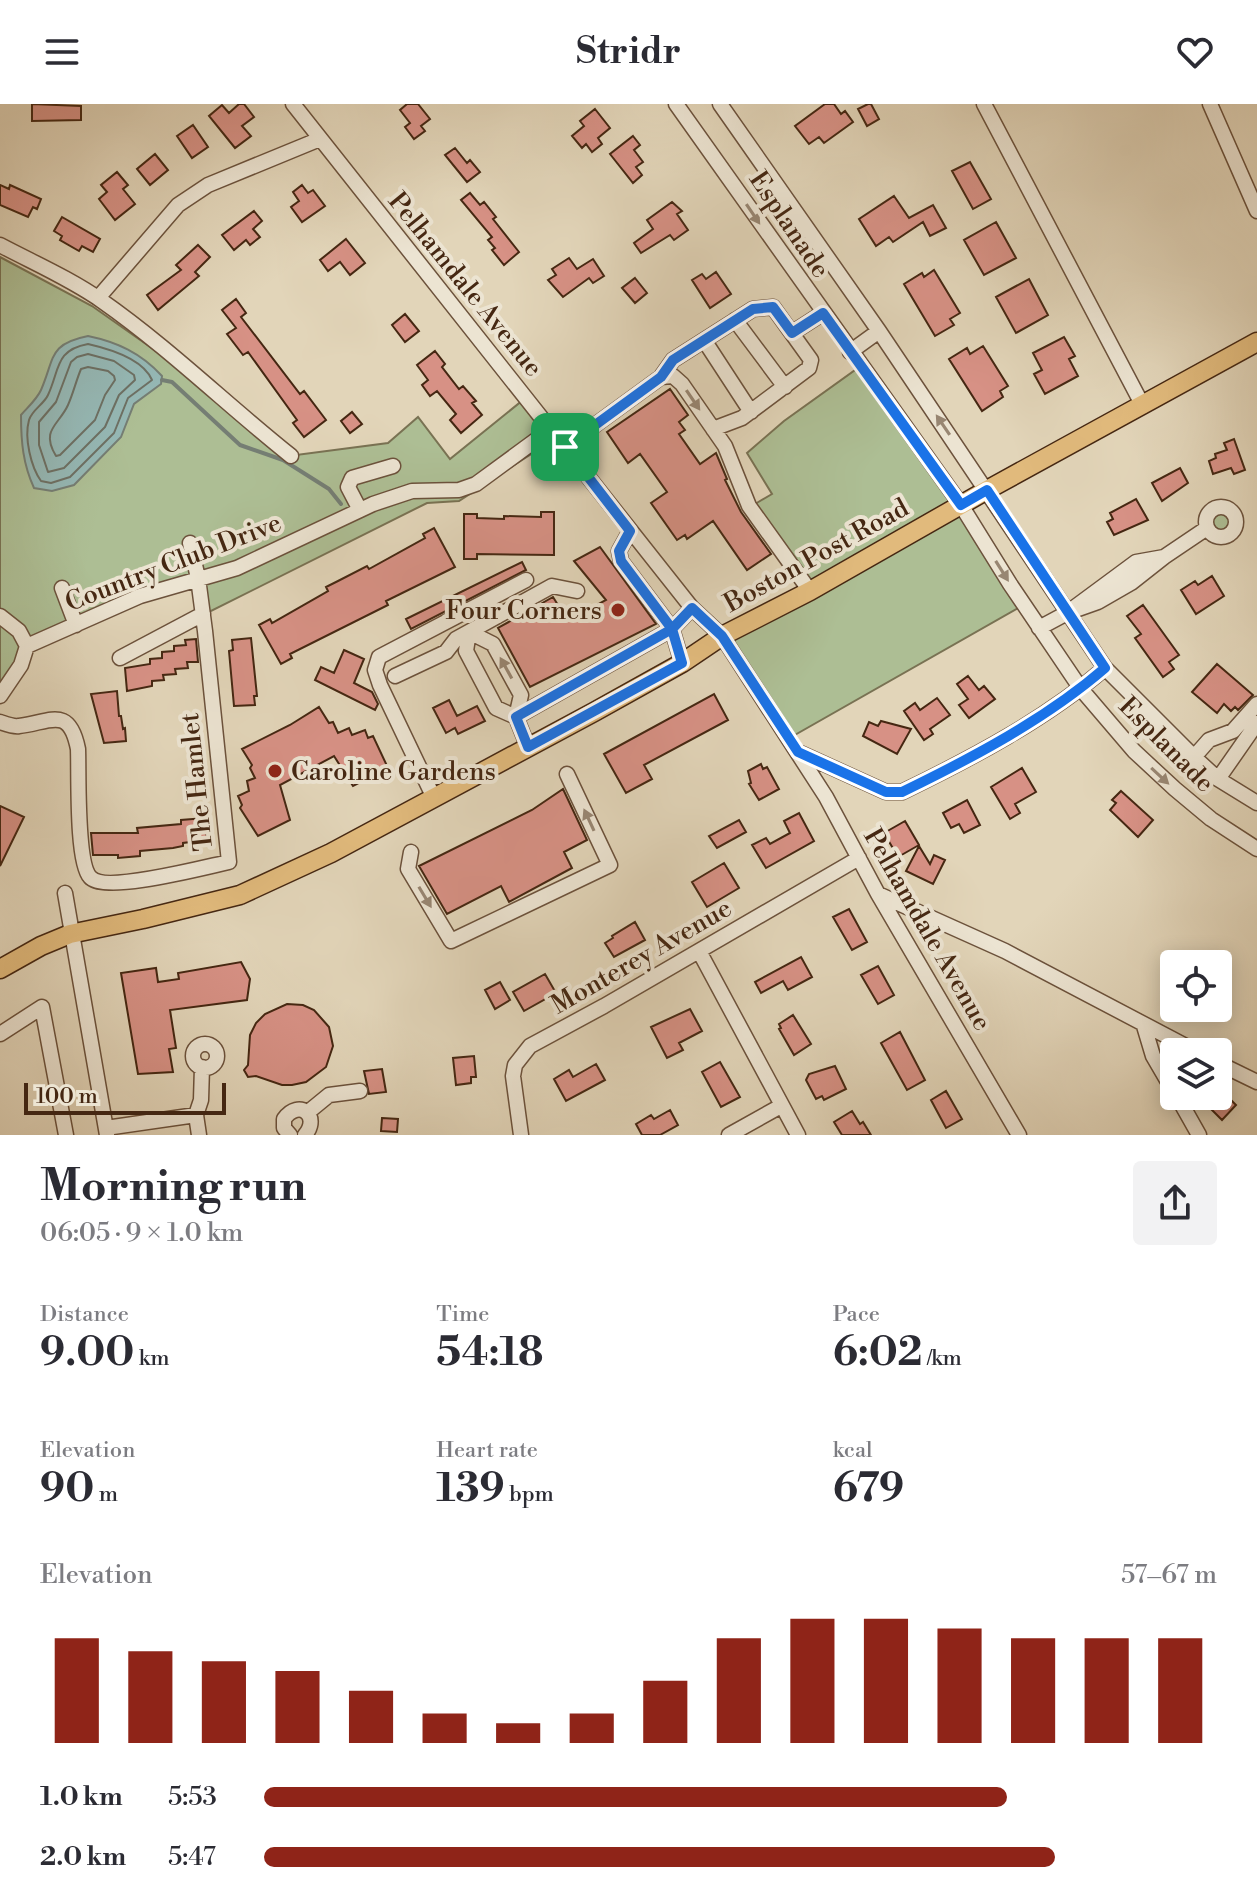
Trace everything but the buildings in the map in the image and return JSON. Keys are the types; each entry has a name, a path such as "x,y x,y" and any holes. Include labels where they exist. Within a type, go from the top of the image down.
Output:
{"main road":[{"name":"Boston Post Road","path":"0,969 70,934 240,895 331,853 682,663 722,636 810,591 1257,342"}],"street":[{"name":"Pelhamdale Avenue","path":"293,104 692,608 722,636 826,797 878,894 1019,1135"},
{"name":"Esplanade","path":"676,104 961,505 1081,689 1154,770 1211,819 1257,849"},
{"name":"Esplanade","path":"720,104 879,331 1105,668 1218,779 1257,803"},
{"path":"984,104 1143,406"},
{"path":"1210,104 1257,211"},
{"path":"98,298 178,205 208,185 320,139"},
{"path":"0,245 98,298 151,336 239,415 291,456"},
{"path":"565,447 661,377 673,360 753,309 773,307 811,360 809,368 751,412 713,429"},
{"path":"792,333 823,313"},
{"path":"735,320 785,387"},
{"path":"850,352 879,331"},
{"path":"704,340 751,412"},
{"path":"661,377 673,376 682,384 725,446 749,506 810,591"},
{"name":"Country Club Drive","path":"27,646 148,593 237,568 360,510 412,491 459,490 476,484 551,429"},
{"path":"360,510 348,487 352,478 393,466"},
{"path":"1039,628 1067,613 1098,602 1131,583 1207,528"},
{"path":"630,531 619,551 621,561 672,629 682,663"},
{"name":"The Hamlet","path":"0,722 17,727 49,718 66,722 75,733 82,859 88,876 98,884 119,884 229,862 203,614 190,543"},
{"path":"434,798 380,685 375,670 379,657 526,580"},
{"path":"395,676 446,652 456,639 552,586 577,591"},
{"path":"62,588 76,625"},
{"path":"516,717 672,629 692,608"},
{"path":"120,658 203,614"},
{"path":"0,616 19,631 27,646 21,665 0,696"},
{"path":"469,632 466,651 496,708 516,717"},
{"path":"469,632 493,644 521,695 516,717 528,747"},
{"path":"798,752 886,792 902,792 1005,737 1081,689 1105,668"},
{"path":"1194,757 1209,740 1233,731 1257,704"},
{"path":"1218,779 1255,730"},
{"path":"411,852 408,869 451,941 610,865 567,774"},
{"name":"Monterey Avenue","path":"521,1135 513,1076 515,1065 530,1046 859,858"},
{"path":"65,893 106,1132 150,1129 196,1115"},
{"path":"878,894 1005,951 1168,1038"},
{"path":"699,951 798,1135"},
{"path":"0,1034 42,1007 66,1135"},
{"path":"1144,1026 1160,1068"},
{"path":"199,1135 196,1115 201,1100 202,1067"},
{"path":"1232,1070 1257,1082"},
{"path":"307,1113 329,1095 360,1091"},
{"path":"729,1135 781,1106"},
{"path":"290,1135 283,1124 286,1115 294,1109 307,1113"},
{"path":"1184,1110 1199,1135"},
{"path":"305,1135 311,1125 307,1113"}],"green space":[{"path":"0,257 92,306 180,368 281,457 388,443 418,417 450,459 528,396 559,436 459,501 427,503 205,614 198,574 23,647 0,690"},
{"path":"858,368 956,504 1020,607 793,736 722,636 809,585 755,504 772,494 747,453 784,421"},
{"path":"1221,510 1230,513 1233,522 1230,531 1221,534 1212,531 1209,522 1212,513"}],"water":[{"path":"88,336 119,345 137,355 162,376 161,384 134,404 121,437 74,485 52,491 34,488 23,453 21,415 39,393 59,348"}],"waterway":[{"path":"162,380 172,382 240,445 283,460 329,489 341,504"}],"place":[{"name":"Four Corners","path":"618,610"},
{"name":"Caroline Gardens","path":"275,771"}],"route":[{"path":"565,447 630,531 619,551 621,561 672,629 682,663 528,747 516,717 672,629 692,608 722,636 798,752 886,792 902,792 1005,737 1081,689 1105,668 987,490 961,505 823,313 792,333 773,307 753,309 673,360 661,377 565,447"}]}
